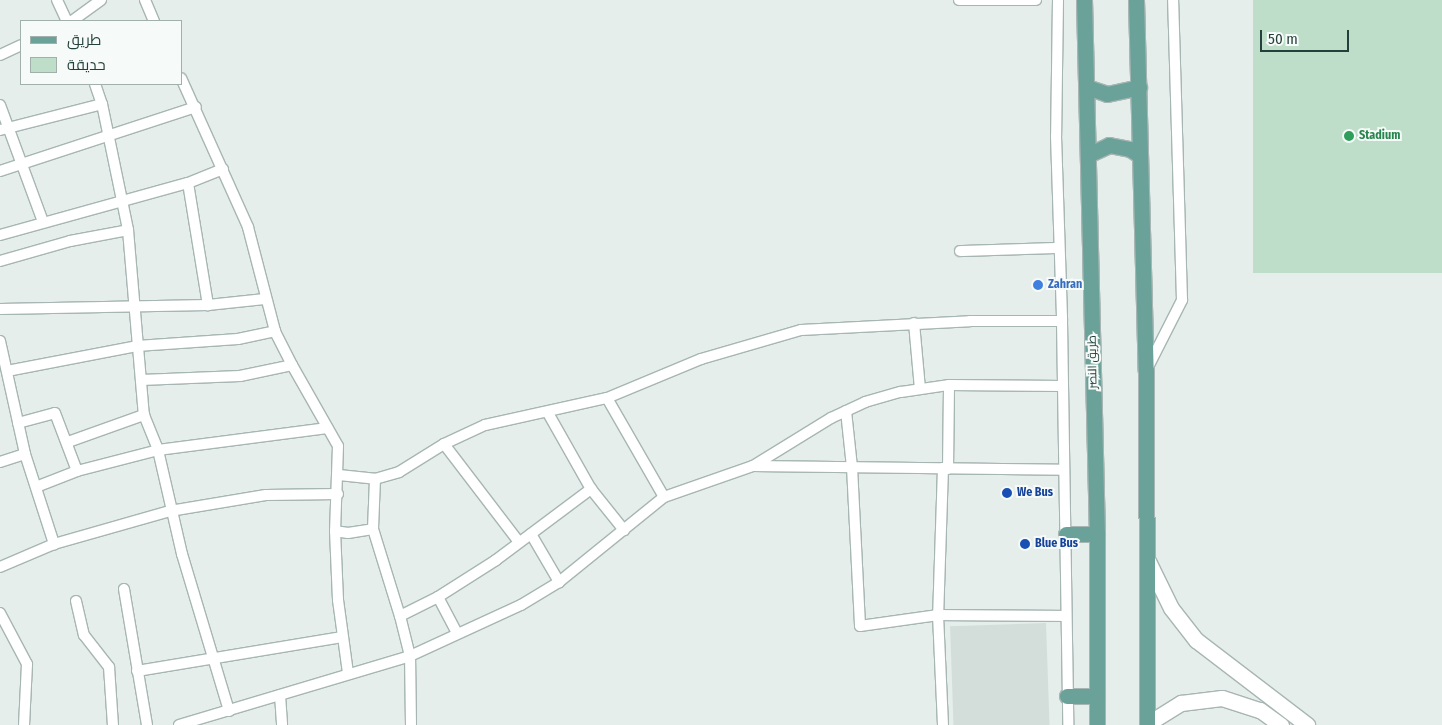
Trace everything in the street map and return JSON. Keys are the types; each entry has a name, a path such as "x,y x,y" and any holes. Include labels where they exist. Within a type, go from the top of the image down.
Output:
{"main road":[{"name":"طريق النصر","path":"1084,0 1090,154 1097,534 1097,725"},
{"path":"1136,0 1146,372 1147,724"},
{"path":"1087,87 1107,94 1138,87"},
{"path":"1090,154 1109,145 1125,147 1139,155"},
{"path":"1066,534 1097,534"},
{"path":"1148,560 1171,608 1196,640 1306,725"},
{"path":"1067,696 1097,696"},
{"path":"1147,724 1181,703 1222,698 1260,710 1282,725"}],"street":[{"path":"56,0 66,20"},
{"path":"73,20 101,0"},
{"path":"146,0 154,20"},
{"path":"959,0 1036,0"},
{"path":"1058,0 1058,248 1062,321 1068,725"},
{"path":"1146,372 1182,300 1173,0"},
{"path":"0,55 20,45"},
{"path":"182,80 196,107 248,226 275,331 338,446 338,494 335,532 342,637 348,673"},
{"path":"95,85 102,104 107,137 128,230 144,415 158,450 170,511 229,711"},
{"path":"4,129 102,104"},
{"path":"0,105 4,129 22,164 43,222"},
{"path":"0,171 196,107"},
{"path":"0,235 43,222 122,203 188,183 223,169"},
{"path":"188,183 208,305"},
{"path":"0,261 128,230"},
{"path":"960,251 1058,248"},
{"path":"0,309 208,305 266,299"},
{"path":"338,475 375,479 399,472 444,444 485,424 548,413 607,398 702,359 801,330 914,323 1062,321"},
{"path":"914,323 920,389"},
{"path":"7,372 137,346 238,339 275,331"},
{"path":"0,341 25,454 54,544"},
{"path":"141,380 240,376 292,365"},
{"path":"179,725 410,656 521,605 559,582 664,497 753,466 846,411 865,402 920,389 949,385 1063,386"},
{"path":"943,725 938,615 949,385"},
{"path":"0,394 11,393"},
{"path":"607,398 664,497"},
{"path":"846,411 852,466 860,626 938,615 1066,616"},
{"path":"18,423 55,413 68,442 77,471"},
{"path":"548,413 591,489 624,530"},
{"path":"68,442 144,415"},
{"path":"36,487 77,471 158,450 328,428"},
{"path":"444,444 518,542"},
{"path":"0,462 25,454"},
{"path":"753,466 1064,470"},
{"path":"375,479 373,529 400,616 410,656 410,725"},
{"path":"400,616 438,597 531,534 591,489"},
{"path":"0,567 54,544 170,511 266,495 338,494"},
{"path":"335,532 348,533 373,529"},
{"path":"531,534 559,582"},
{"path":"124,589 136,671 147,725"},
{"path":"438,597 457,633"},
{"path":"76,601 84,635 109,667 113,725"},
{"path":"0,613 26,664 24,725"},
{"path":"136,671 342,637"},
{"path":"280,695 282,725"}],"shaded area":[{"path":"1046,623 1050,725 954,725 950,626"}],"green space":[{"name":"Stadium","path":"1253,0 1442,0 1442,273 1253,273"}],"place":[{"name":"Stadium","path":"1349,136"},
{"name":"Zahran","path":"1038,285"},
{"name":"We Bus","path":"1007,493"},
{"name":"Blue Bus","path":"1025,544"}]}
